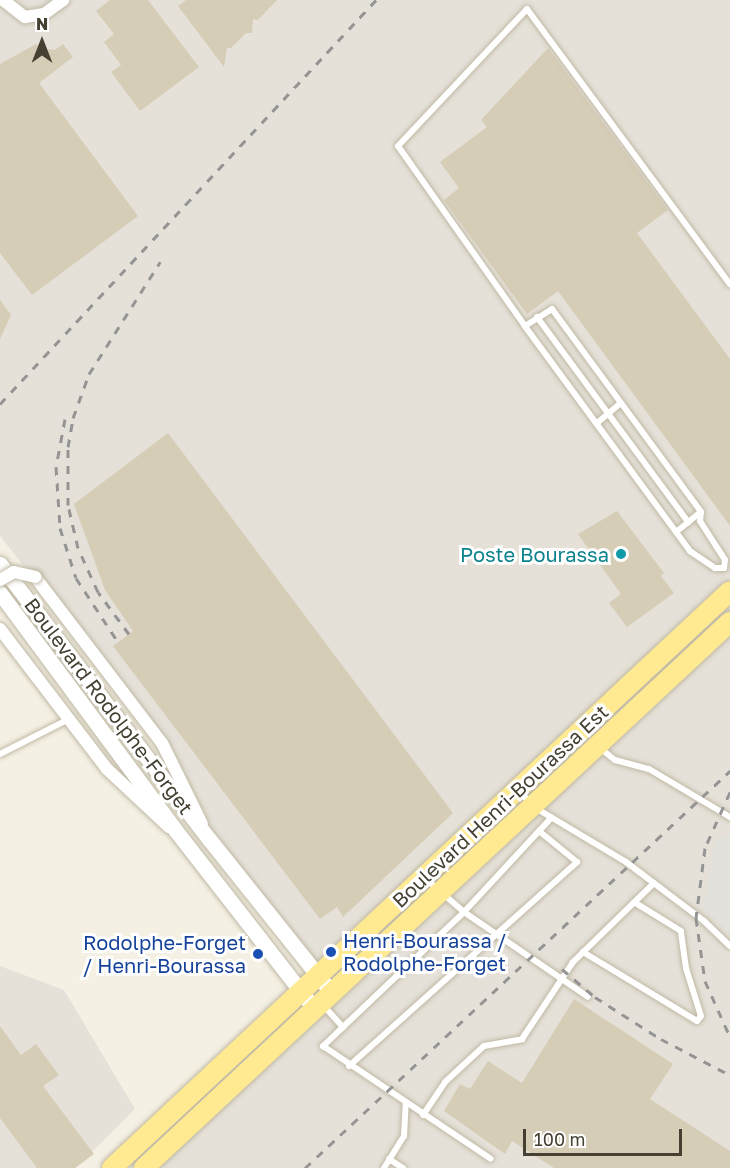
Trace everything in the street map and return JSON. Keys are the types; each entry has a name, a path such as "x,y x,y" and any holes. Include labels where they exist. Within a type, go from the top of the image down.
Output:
{"main road":[{"name":"Boulevard Henri-Bourassa Est","path":"112,1168 730,591"},
{"name":"Boulevard Henri-Bourassa Est","path":"144,1168 441,894 730,622"}],"street":[{"path":"3,0 25,17 44,14 63,0"},
{"name":"Boulevard Rodolphe-Forget","path":"0,564 209,839 318,976 322,1002"},
{"name":"Boulevard Rodolphe-Forget","path":"0,580 14,572 35,577 162,743 209,839"},
{"name":"Boulevard Rodolphe-Forget","path":"0,593 176,831 300,992 322,1002"},
{"name":"Boulevard Rodolphe-Forget","path":"0,629 69,719 134,798 176,831"}],"lane":[{"path":"730,284 527,9 398,146 525,326 690,551 715,568 724,568 730,575"},
{"path":"525,326 552,309 701,512 700,521 727,557 724,568"},
{"path":"537,317 688,522"},
{"path":"597,423 621,403"},
{"path":"676,532 701,512"},
{"path":"0,754 69,719"},
{"path":"598,746 615,760 649,769 730,817"},
{"path":"518,790 534,807 654,883 730,946"},
{"path":"491,1159 349,1066 323,1046 464,912 552,817"},
{"path":"349,1066 494,933 577,862 539,831"},
{"path":"425,878 464,912 588,997"},
{"path":"423,1115 445,1082 484,1046 522,1039 562,978 583,952 654,883"},
{"path":"583,952 698,1021 701,1016 686,968 681,931 634,902"},
{"path":"322,1002 343,1027"},
{"path":"384,1168 404,1136 406,1103"},
{"path":"389,1159 403,1168"}],"shaded area":[{"path":"0,0 730,0 730,1168 154,1168 332,993 209,839 152,729 0,536"},
{"path":"730,835 730,934 704,911 714,846 717,840"},
{"path":"0,966 64,990 135,1109 76,1168 0,1168"}],"building":[{"path":"110,0 148,0 199,67 140,111 111,72 121,65 104,42 114,34 96,11"},
{"path":"186,0 277,0 258,20 253,19 252,33 246,33 231,48 227,48 224,67 178,6"},
{"path":"36,44 40,48 55,50 63,44 73,57 39,83 138,216 32,295 0,253 0,64"},
{"path":"548,48 668,210 637,233 730,359 730,526 558,291 527,314 444,200 459,188 440,162 487,127 481,120"},
{"path":"0,300 11,315 0,339"},
{"path":"168,433 453,813 343,917 337,907 320,919 113,646 133,631 105,590 74,504"},
{"name":"Poste Bourassa","path":"617,511 664,573 661,576 674,593 627,627 609,603 621,594 578,534"},
{"path":"574,999 673,1064 650,1099 730,1151 730,1168 554,1168 512,1141 505,1154 444,1111 460,1084 470,1089 488,1061 522,1083"},
{"path":"0,1026 21,1055 36,1044 59,1075 43,1086 94,1154 75,1168 37,1168 0,1118"}],"railway":[{"path":"0,404 376,0"},
{"path":"129,634 98,592 78,548 68,505 68,447 73,418 89,374 160,262"},
{"path":"65,419 56,467 60,528 76,578 118,642"},
{"path":"305,1168 730,771"},
{"path":"730,792 705,848 696,918 705,981 730,1037"},
{"path":"562,969 595,997 661,1039 730,1075"}],"place":[{"name":"Poste Bourassa","path":"621,554"},
{"name":"Henri-Bourassa / Rodolphe-Forget","path":"331,952"},
{"name":"Rodolphe-Forget / Henri-Bourassa","path":"258,954"}]}
